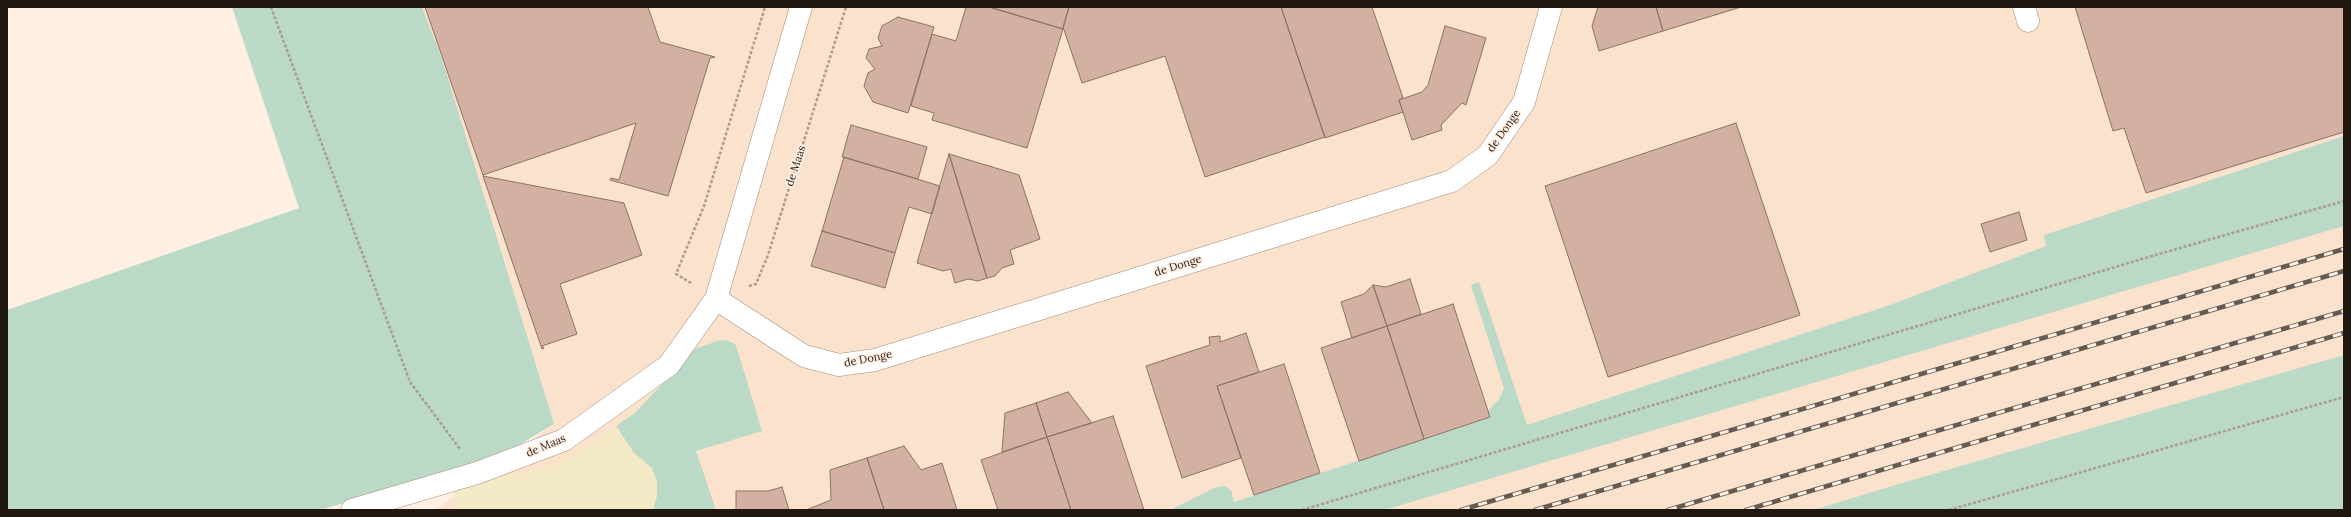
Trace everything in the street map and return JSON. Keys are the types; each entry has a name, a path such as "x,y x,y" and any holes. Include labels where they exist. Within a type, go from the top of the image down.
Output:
{"street":[{"name":"de Maas","path":"352,510 477,472 564,440 669,365 716,299 801,7"},
{"name":"de Donge","path":"716,299 804,356 839,365 875,360 1452,182 1488,155 1524,102 1550,7"}],"path":[{"path":"271,7 410,382 477,472"},
{"path":"716,299 676,274 704,206 765,7"},
{"name":"de Maas","path":"716,299 756,284 768,255 846,7"},
{"path":"1302,510 2152,256 2344,201"},
{"path":"1949,510 2344,397"}],"shaded area":[{"path":"418,7 2344,7 2344,385 1915,510 435,510 554,424"}],"green space":[{"path":"232,7 422,7 443,62 554,424 514,448 493,456 321,510 7,510 7,310 299,208"},
{"path":"2344,136 2344,226 1384,510 1170,510 1216,487 1225,486 1231,490 1234,502 1490,417 1488,411 1500,398 1504,388 1471,285 1479,282 1527,425 1890,305 2046,246 2044,235"},
{"path":"727,340 735,344 762,431 696,451 716,510 653,510 652,468 634,453 616,426 635,413 695,349 717,341"},
{"path":"2344,355 2344,510 1813,510 1909,481"}],"sand":[{"path":"616,426 634,453 652,468 657,482 657,496 653,510 452,510 455,509 454,490 558,463 575,455"}],"building":[{"path":"425,7 648,7 660,42 715,57 710,58 668,196 610,180 611,178 619,180 636,123 483,175"},
{"path":"966,7 989,7 1063,29 1027,148 932,120 934,113 911,106 932,34 956,41"},
{"path":"989,7 1069,7 1063,29"},
{"path":"1069,7 1281,7 1325,137 1205,177 1165,56 1082,83 1063,27"},
{"path":"1281,7 1372,7 1403,98 1399,100 1403,112 1325,138"},
{"path":"1598,7 1656,7 1663,31 1599,51 1592,26"},
{"path":"1656,7 1741,7 1663,31"},
{"path":"2075,7 2344,7 2344,132 2146,193 2124,128 2113,131"},
{"path":"898,17 934,27 908,113 873,102 864,86 868,73 875,69 866,58 869,49 882,46 878,38 882,26"},
{"path":"1445,26 1486,38 1466,105 1462,103 1441,125 1442,130 1412,140 1399,100 1422,92 1428,85"},
{"path":"1736,123 1800,315 1608,377 1545,186"},
{"path":"851,125 927,147 918,179 842,157"},
{"path":"949,154 987,278 978,281 968,279 955,283 951,269 943,271 917,263"},
{"path":"949,154 1019,175 1040,239 1010,250 1014,264 1002,268 995,276 987,278"},
{"path":"844,157 940,186 932,214 909,207 895,253 822,231"},
{"path":"483,176 624,203 642,255 560,284 577,334 542,346 544,348 542,349"},
{"path":"2019,212 2027,240 1990,252 1981,224"},
{"path":"822,231 895,253 885,288 811,266"},
{"path":"1410,279 1421,314 1387,326 1373,285 1386,287"},
{"path":"1373,285 1387,326 1352,338 1341,302 1364,294"},
{"path":"1453,304 1490,417 1424,439 1387,326"},
{"path":"1387,326 1424,439 1359,461 1321,348"},
{"path":"1246,333 1259,372 1217,386 1241,458 1182,478 1146,366 1210,345 1209,337 1220,336 1220,342"},
{"path":"1284,364 1320,473 1254,495 1217,386"},
{"path":"1068,392 1092,423 1047,437 1036,403"},
{"path":"1036,403 1047,437 1002,452 1005,413"},
{"path":"1113,416 1144,510 1071,510 1047,437"},
{"path":"1047,437 1071,510 998,510 981,460"},
{"path":"904,446 921,470 942,463 957,510 884,510 867,458"},
{"path":"867,458 884,510 806,510 831,500 830,470"},
{"path":"782,487 789,510 736,510 736,491 768,491"}],"railway":[{"path":"1461,510 2344,249"},
{"path":"1535,510 2344,271"},
{"path":"1668,510 2344,311"},
{"path":"1746,510 2344,333"}]}
